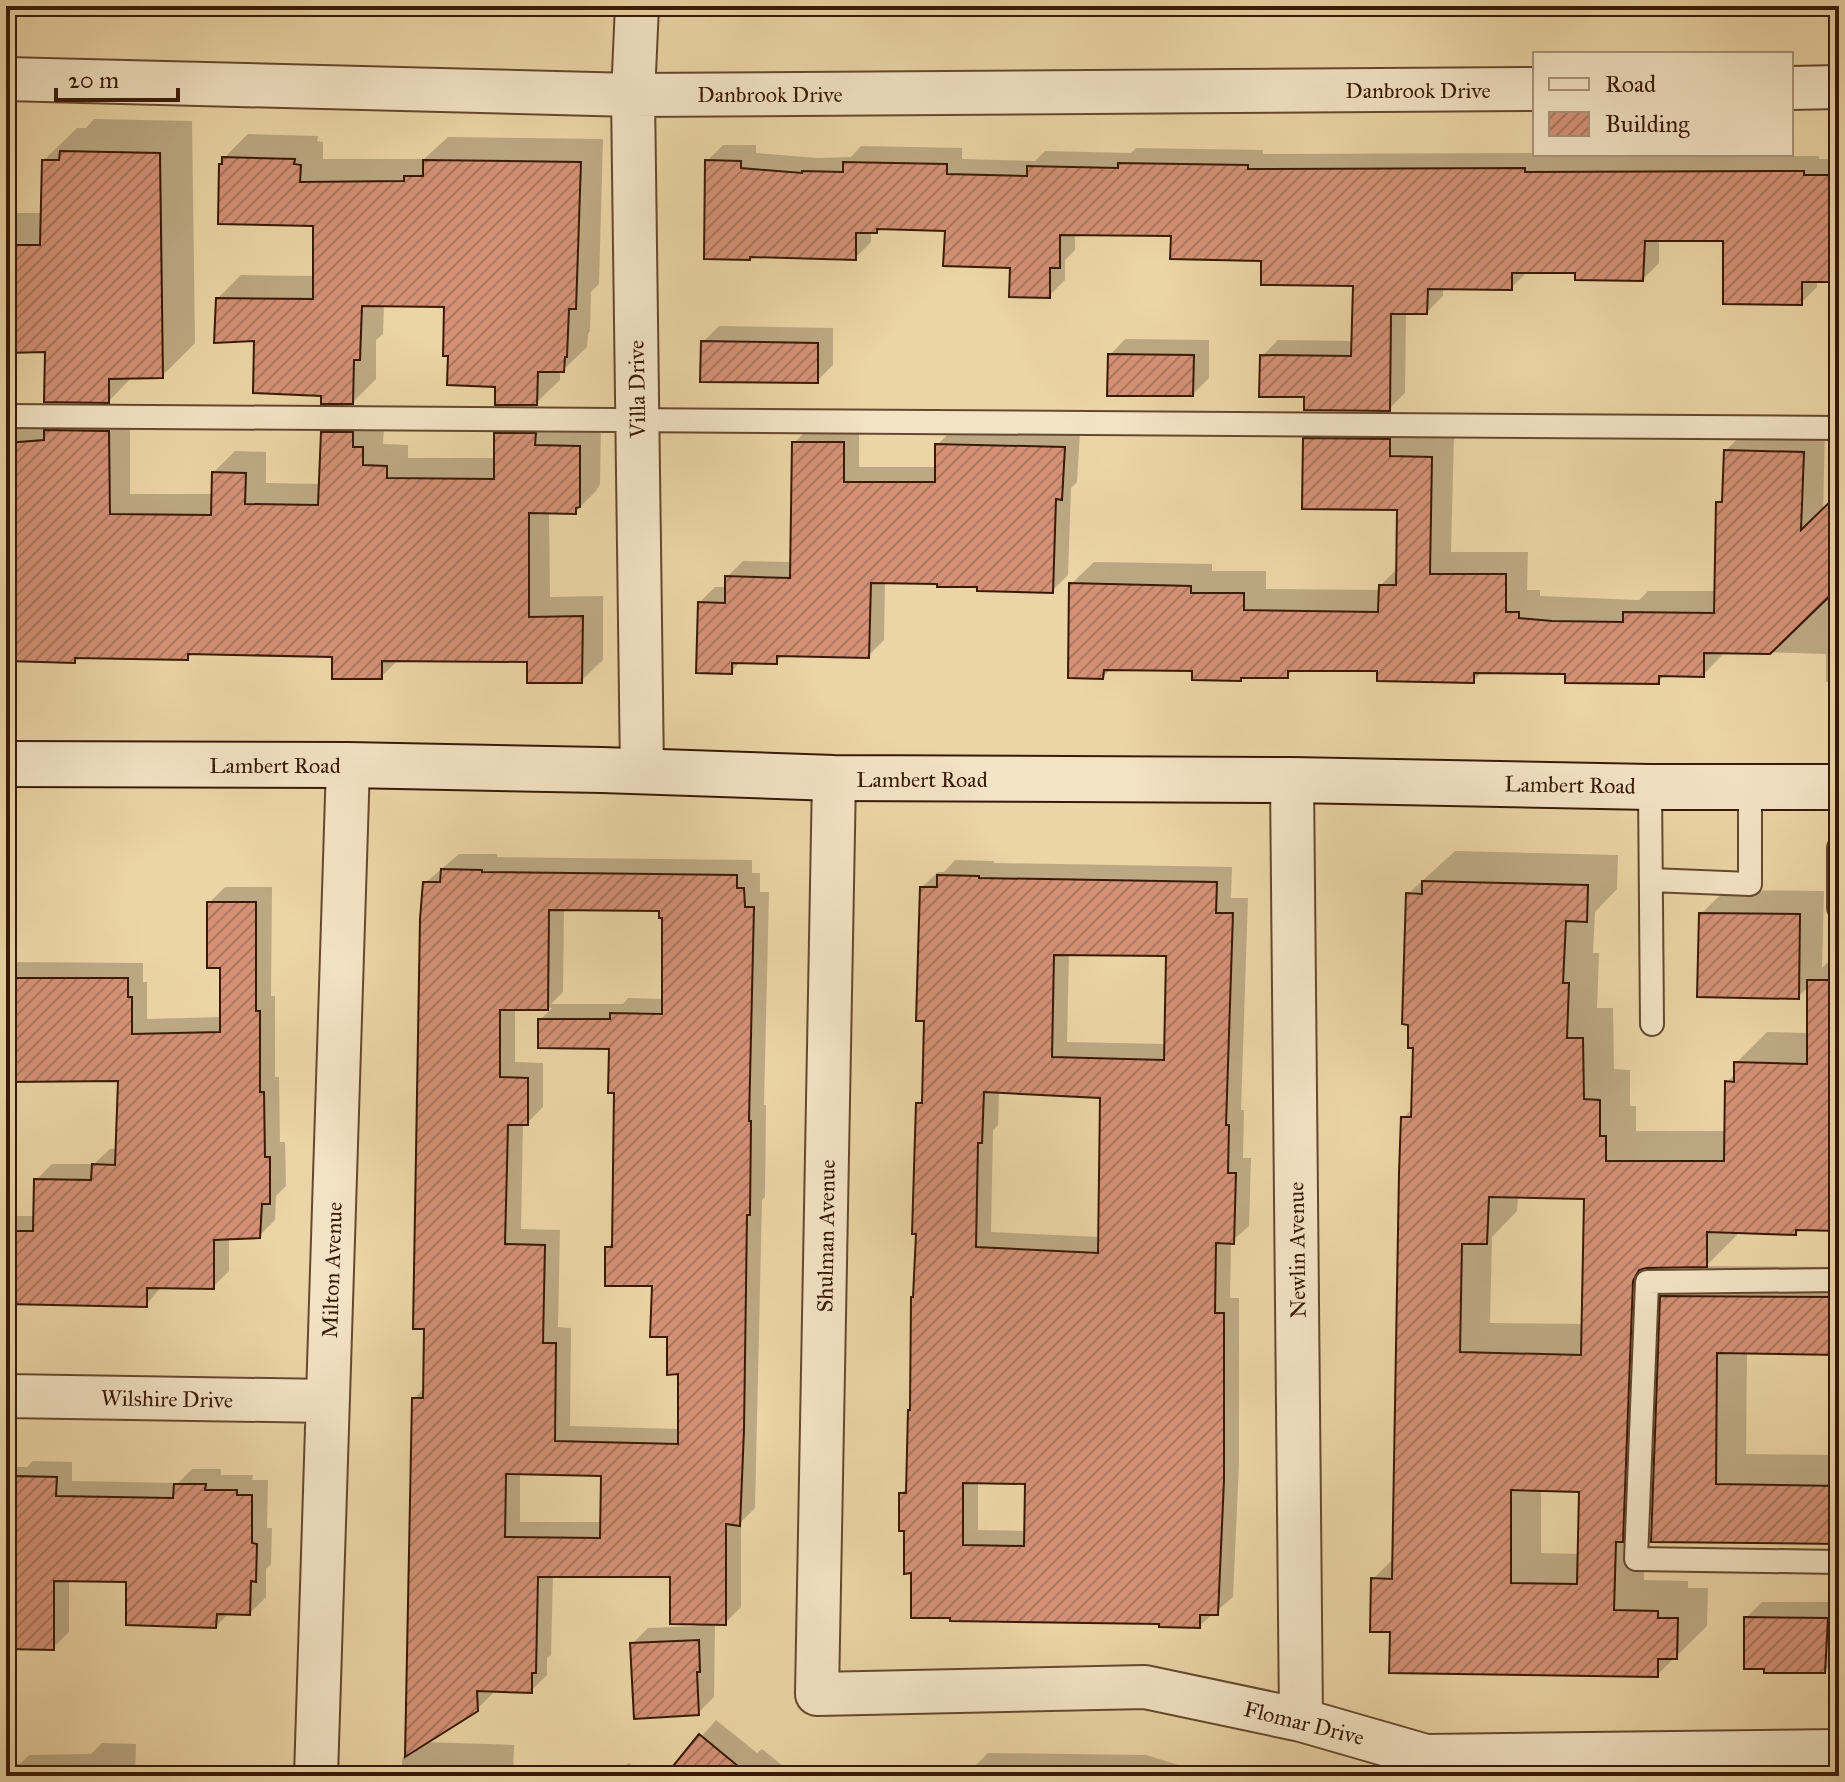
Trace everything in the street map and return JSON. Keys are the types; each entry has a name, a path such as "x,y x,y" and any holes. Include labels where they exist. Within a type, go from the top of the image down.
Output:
{"main road":[{"name":"Lambert Road","path":"6,764 348,765 834,778 1839,787"}],"street":[{"name":"Villa Drive","path":"637,6 633,95 642,772"},
{"name":"Danbrook Drive","path":"6,79 633,95 1533,89"},
{"path":"1793,88 1839,87"},
{"name":"Milton Avenue","path":"316,1776 348,765"},
{"name":"Shulman Avenue","path":"817,1694 834,778"},
{"name":"Newlin Avenue","path":"1292,780 1301,1720"},
{"name":"Wilshire Drive","path":"6,1396 328,1401"},
{"name":"Flomar Drive","path":"817,1694 1145,1687 1301,1720 1426,1756 1839,1751"}],"lane":[{"path":"6,416 1839,428"},
{"path":"1650,787 1652,1024"},
{"path":"1651,880 1750,884 1750,787"},
{"path":"1839,848 1839,908"},
{"path":"1839,1280 1647,1282 1636,1559 1839,1562"}],"building":[{"path":"60,151 160,153 163,378 109,379 109,403 44,402 45,352 6,353 6,245 40,245 42,160 59,160"},
{"path":"222,157 295,159 294,164 301,165 300,182 404,181 404,176 423,176 423,160 581,162 576,309 569,309 564,372 538,372 537,405 495,405 495,387 447,385 448,356 443,356 444,307 362,306 360,360 354,360 353,404 321,404 321,396 253,393 254,341 214,343 216,298 313,299 313,226 218,224 219,164 222,164"},
{"path":"705,160 741,161 741,168 802,173 843,172 843,162 947,164 947,174 1027,176 1027,166 1118,168 1118,163 1248,165 1248,169 1804,171 1804,175 1839,175 1839,282 1802,282 1802,305 1723,304 1723,241 1645,241 1643,281 1575,280 1575,273 1512,273 1512,290 1428,289 1427,314 1391,314 1390,411 1304,410 1304,397 1259,397 1260,355 1351,356 1353,286 1261,285 1261,261 1170,259 1171,236 1060,235 1060,268 1050,268 1050,298 1009,297 1010,268 943,266 945,231 877,229 877,233 856,233 856,260 704,259"},
{"path":"701,341 818,343 818,383 700,382"},
{"path":"1108,354 1194,355 1193,396 1107,396"},
{"path":"44,430 109,431 110,514 211,515 212,472 246,473 245,504 318,505 321,432 353,432 353,447 363,447 363,465 387,466 387,478 494,479 494,433 536,433 535,445 580,446 580,507 576,508 576,514 529,513 529,617 583,616 582,683 527,683 527,662 382,661 382,679 332,679 332,657 188,654 188,660 75,658 75,663 6,661 6,443 44,440"},
{"path":"1303,438 1390,439 1390,456 1432,457 1430,574 1506,574 1506,612 1519,612 1519,618 1552,621 1623,622 1623,612 1714,613 1716,502 1722,502 1724,450 1804,452 1801,530 1839,493 1839,587 1770,654 1704,653 1704,677 1659,676 1659,684 1565,683 1565,674 1474,673 1474,683 1377,681 1377,671 1288,671 1288,678 1241,678 1241,681 1192,680 1192,671 1104,670 1103,679 1068,678 1069,583 1191,586 1191,593 1244,593 1244,610 1378,612 1379,585 1396,585 1397,510 1302,509"},
{"path":"792,442 844,442 844,482 935,482 935,444 1065,447 1062,500 1056,499 1053,593 977,591 977,587 937,587 937,584 871,583 869,658 777,656 777,664 732,663 732,674 696,673 698,602 725,603 725,576 790,578"},
{"path":"441,869 737,875 737,888 744,888 745,907 754,907 744,1430 740,1526 726,1524 726,1625 670,1624 670,1577 538,1577 536,1673 532,1673 532,1693 477,1691 478,1711 405,1757 412,1398 423,1398 424,1329 413,1329 420,919 423,882 440,882","holes":["549,910 659,911 659,918 662,918 662,1014 610,1013 610,1019 538,1019 538,1048 609,1049 608,1093 614,1093 612,1247 605,1247 605,1286 652,1286 650,1337 667,1337 667,1375 678,1374 678,1444 555,1441 556,1343 543,1343 545,1245 505,1244 508,1125 528,1125 528,1078 500,1077 500,1010 548,1010","506,1474 601,1476 600,1538 505,1537"]},
{"path":"937,875 1217,882 1216,913 1233,913 1226,1125 1229,1125 1228,1173 1236,1173 1234,1244 1216,1243 1215,1313 1224,1313 1224,1480 1218,1615 1200,1615 1200,1628 1159,1627 1159,1624 911,1618 911,1573 904,1574 904,1531 899,1531 899,1493 906,1493 911,1297 916,1234 912,1234 916,1103 922,1103 924,1021 916,1021 920,887 937,887","holes":["1054,955 1166,956 1164,1060 1052,1057","984,1092 1100,1098 1098,1253 976,1247 978,1143 982,1143","963,1483 1025,1484 1024,1546 963,1545"]},
{"path":"1422,881 1588,885 1587,922 1566,921 1563,983 1569,983 1567,1038 1583,1038 1584,1099 1600,1100 1600,1136 1606,1136 1606,1161 1724,1161 1725,1081 1734,1082 1734,1062 1807,1064 1807,980 1839,980 1839,1231 1796,1230 1796,1235 1707,1232 1707,1267 1646,1268 1639,1270 1633,1281 1623,1542 1616,1542 1614,1610 1658,1611 1658,1618 1678,1618 1677,1659 1658,1659 1658,1677 1389,1673 1390,1632 1370,1632 1371,1578 1392,1579 1401,1117 1411,1117 1413,1048 1408,1048 1408,1025 1402,1024 1406,893 1422,894","holes":["1489,1197 1584,1199 1581,1355 1460,1352 1462,1244 1487,1244","1511,1490 1579,1492 1577,1584 1511,1583"]},
{"path":"207,902 256,902 260,1092 264,1092 265,1157 270,1157 270,1204 262,1204 260,1238 214,1240 214,1289 147,1288 147,1307 6,1304 6,1231 33,1231 34,1179 91,1180 92,1164 115,1165 118,1081 6,1082 9,978 128,978 128,997 132,997 132,1034 220,1032 220,968 207,968"},
{"path":"1699,913 1800,914 1799,999 1697,997"},
{"path":"1660,1296 1839,1297 1839,1355 1717,1353 1716,1484 1839,1486 1839,1544 1651,1542"},
{"path":"15,1476 57,1477 56,1496 173,1498 174,1484 206,1484 205,1490 237,1490 237,1495 252,1495 252,1543 257,1544 256,1582 251,1581 250,1615 217,1614 216,1628 126,1625 126,1582 54,1581 54,1650 6,1649 6,1568 12,1568"},
{"path":"1744,1617 1828,1618 1825,1673 1764,1673 1764,1669 1744,1669"},
{"path":"699,1640 699,1715 634,1719 630,1643"},
{"path":"699,1734 750,1776 665,1776"}]}
